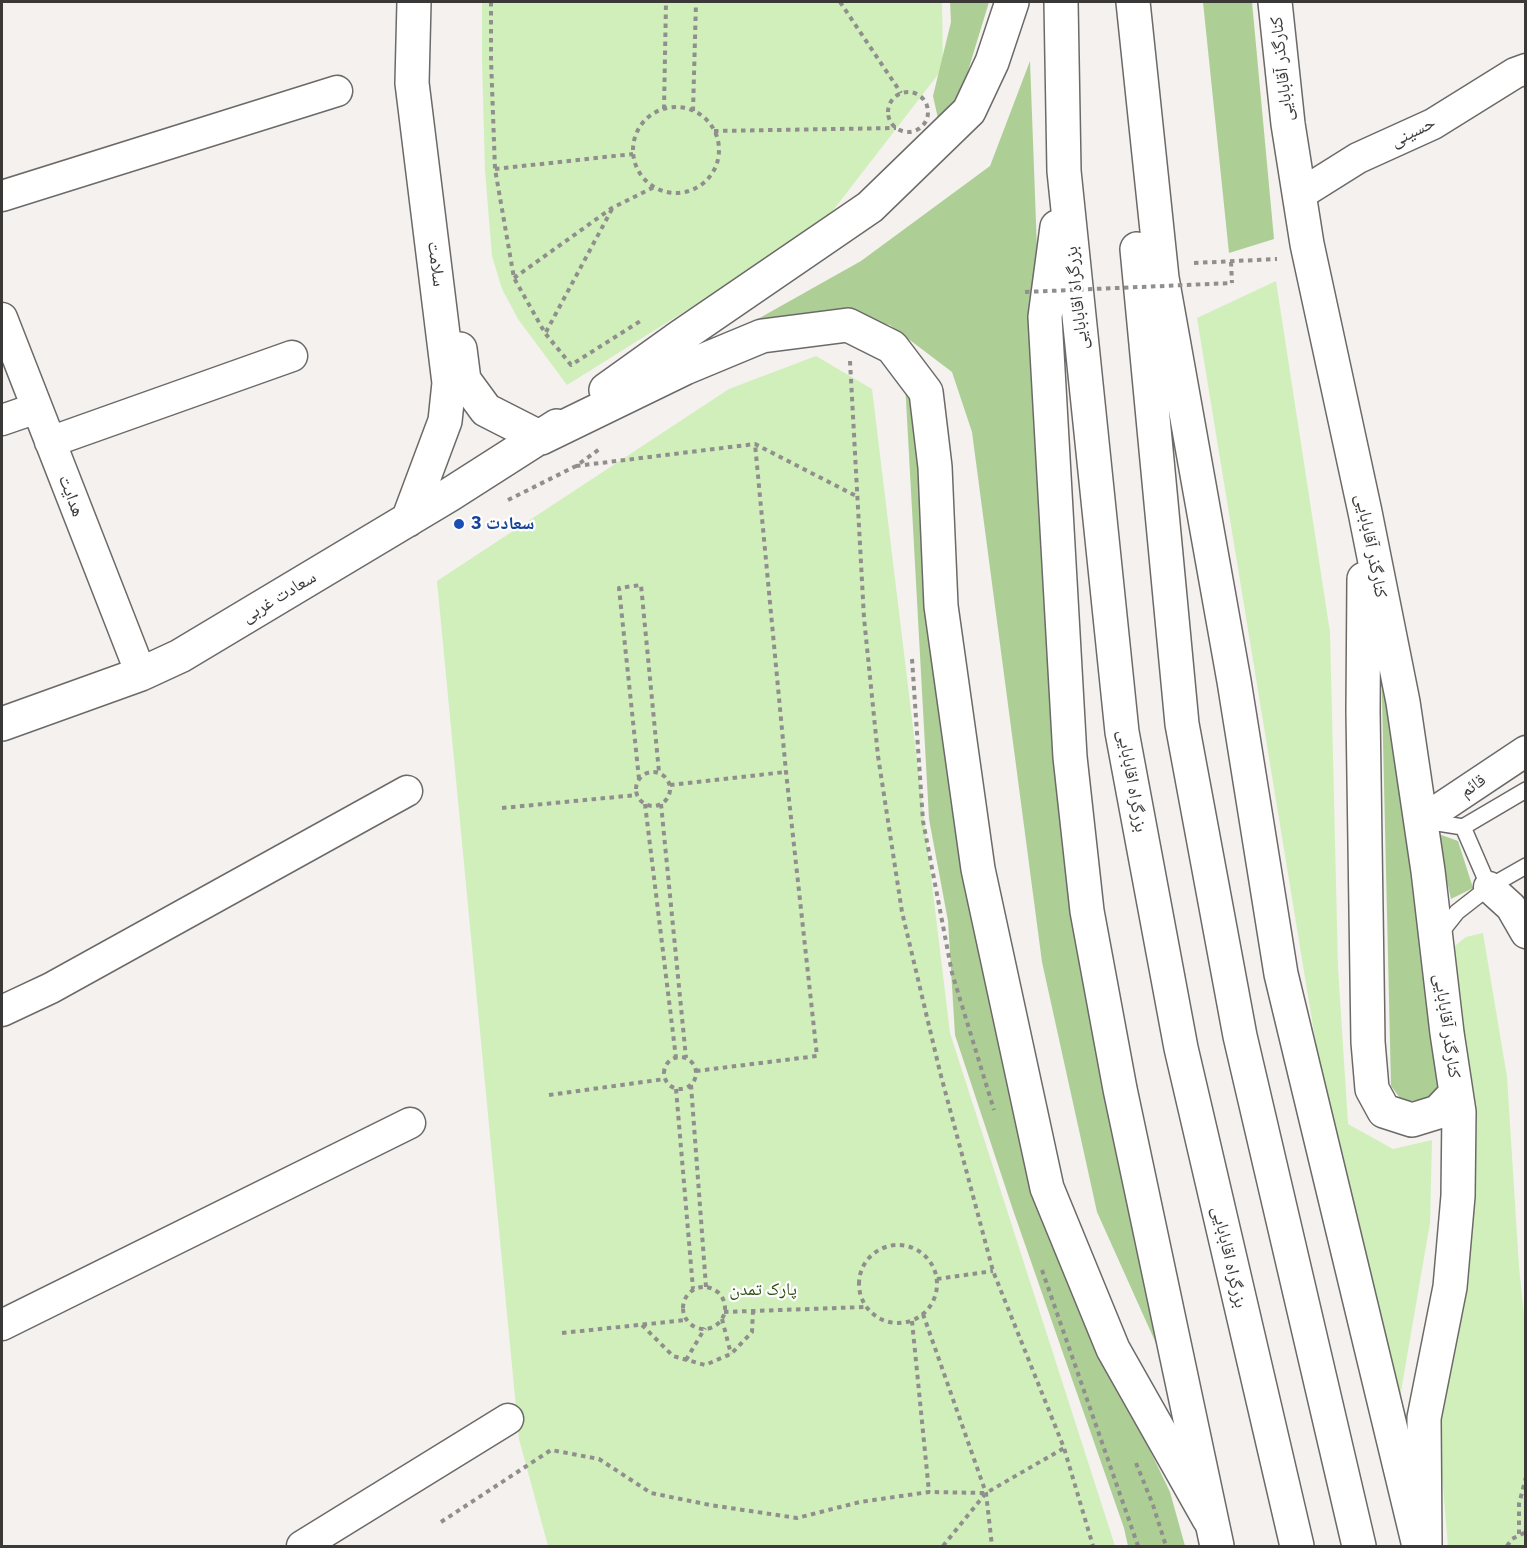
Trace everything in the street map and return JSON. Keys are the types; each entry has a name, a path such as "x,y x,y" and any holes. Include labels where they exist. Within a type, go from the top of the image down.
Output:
{"main road":[{"name":"سلامت","path":"408,520 445,421 449,383 412,83 414,2"},
{"name":"سلامت","path":"428,2 427,83 464,380 486,410 541,438"},
{"path":"541,438 680,336 870,207 969,111 992,62 1012,2"},
{"name":"بزرگراه اقابابایی","path":"1061,2 1064,171 1122,732 1181,1048 1297,1546"},
{"path":"1122,2 1125,127 1182,724 1240,1036 1359,1546"},
{"path":"1133,2 1161,265 1234,681 1281,974 1419,1546"},
{"name":"کنارگذر آقابابایی","path":"1275,2 1288,124 1310,256 1403,702 1459,1112 1458,1196 1450,1287 1424,1418 1425,1546"},
{"path":"1064,171 1045,317 1071,769 1087,911 1120,1089 1214,1536"},
{"path":"541,438 685,368 762,336 848,325 892,347 926,392 935,467 941,606 978,869 1047,1188 1113,1349 1214,1536"},
{"name":"سعادت غربی","path":"2,724 141,674 180,656 541,438"},
{"path":"1365,512 1363,711 1368,1042 1372,1089 1383,1111 1412,1120 1438,1112 1456,1093"}],"street":[{"name":"حسینی","path":"1299,195 1358,158 1433,124 1515,73 1526,69"},
{"path":"2,196 337,91"},
{"name":"هدایت","path":"2,318 141,674"},
{"path":"50,442 292,356"},
{"path":"2,420 37,408"},
{"name":"قائم","path":"1421,821 1526,751"},
{"path":"2,1011 51,988 407,791"},
{"path":"1490,887 1521,913"},
{"path":"2,1325 410,1124"},
{"path":"302,1546 508,1419"}],"lane":[{"path":"1421,821 1463,827 1526,790"},
{"path":"1463,827 1490,887"},
{"path":"1436,939 1457,912 1490,887 1526,866"}],"path":[{"path":"492,2 491,59 495,170 514,278 545,333 571,365"},
{"path":"664,109 666,2"},
{"path":"693,111 696,2"},
{"path":"841,2 901,93"},
{"path":"714,131 896,128 908,132 915,130 928,115 920,96 914,93 901,93 891,100 888,106 889,118 896,128"},
{"path":"678,107 693,111 705,118 714,131 718,144 718,157 714,170 694,189 667,192 654,187 636,168 633,154 634,139 640,126 650,115 664,109 678,107"},
{"path":"495,170 633,154"},
{"path":"514,278 612,208 654,187"},
{"path":"545,333 612,208"},
{"path":"1161,265 1310,256"},
{"path":"1025,292 1232,283 1231,261"},
{"path":"848,325 864,618 878,756 902,912 940,1072 993,1271 1064,1448 1093,1546"},
{"path":"576,466 755,444 858,497"},
{"path":"696,1071 817,1056 786,772 755,444"},
{"path":"501,503 576,466 602,447"},
{"path":"658,772 641,585 619,588 639,779 636,790 637,795 645,804 676,1058"},
{"path":"639,779 647,772 658,772 664,775 670,785 669,796 661,804 656,806 645,804"},
{"path":"670,785 786,772"},
{"path":"502,808 637,795"},
{"path":"661,804 686,1058"},
{"path":"686,1058 691,1061 696,1071 691,1085 687,1088 676,1089 671,1087 665,1079 664,1068 671,1060 686,1058"},
{"path":"549,1095 665,1079"},
{"path":"691,1085 706,1287"},
{"path":"676,1089 693,1289"},
{"path":"890,1245 903,1245 916,1249 926,1256 934,1266 937,1279 934,1298 923,1314 912,1321 899,1323 886,1322 865,1307 858,1282 861,1269 868,1258 878,1250 890,1245"},
{"path":"937,1279 993,1271"},
{"path":"706,1287 719,1293 724,1312 717,1324 705,1328 691,1325 686,1320 682,1307 684,1300 693,1289 706,1287"},
{"path":"724,1312 865,1307"},
{"path":"642,1325 673,1356 705,1365 731,1354 752,1332 753,1311"},
{"path":"923,1314 986,1493 992,1546"},
{"path":"722,1318 731,1354"},
{"path":"562,1333 686,1320"},
{"path":"912,1321 929,1492"},
{"path":"686,1360 705,1328"},
{"path":"943,1546 986,1493 1064,1448"},
{"path":"441,1522 551,1450 599,1459 651,1493 710,1505 796,1518 860,1502 929,1492 986,1493"},
{"path":"1136,1461 1166,1546"},
{"path":"1519,1534 1519,1504 1526,1477"},
{"path":"1507,1546 1512,1539 1526,1532"}],"green space":[{"path":"482,2 942,2 943,68 821,226 567,385 518,319 502,289 492,256 485,170"},
{"path":"950,2 989,2 957,107 939,123 933,96 951,22"},
{"path":"1203,2 1252,2 1274,239 1229,253"},
{"path":"1030,61 1049,573 1163,1359 1097,1212 1042,962 972,432 952,372 890,325 815,312 724,338 861,261 990,166"},
{"path":"1276,281 1330,632 1338,968 1348,1124 1393,1149 1432,1140 1430,1223 1400,1397 1381,1338 1328,1118 1197,318"},
{"name":"پارک تمدن","path":"816,356 872,389 950,1033 1115,1546 548,1546 519,1439 437,581 729,389"},
{"path":"905,382 925,430 982,922 1121,1390 1170,1492 1185,1546 1128,1546 1124,1528 1013,1210 955,1035 948,921 929,819"},
{"path":"1381,655 1441,1072 1439,1097 1403,1102 1391,1086"},
{"path":"1436,833 1458,841 1473,888 1451,899"},
{"path":"1483,933 1507,1077 1525,1325 1525,1546 1448,1546 1438,1428 1451,949 1466,937"}],"place":[{"name":"سعادت 3","path":"459,524"}]}
